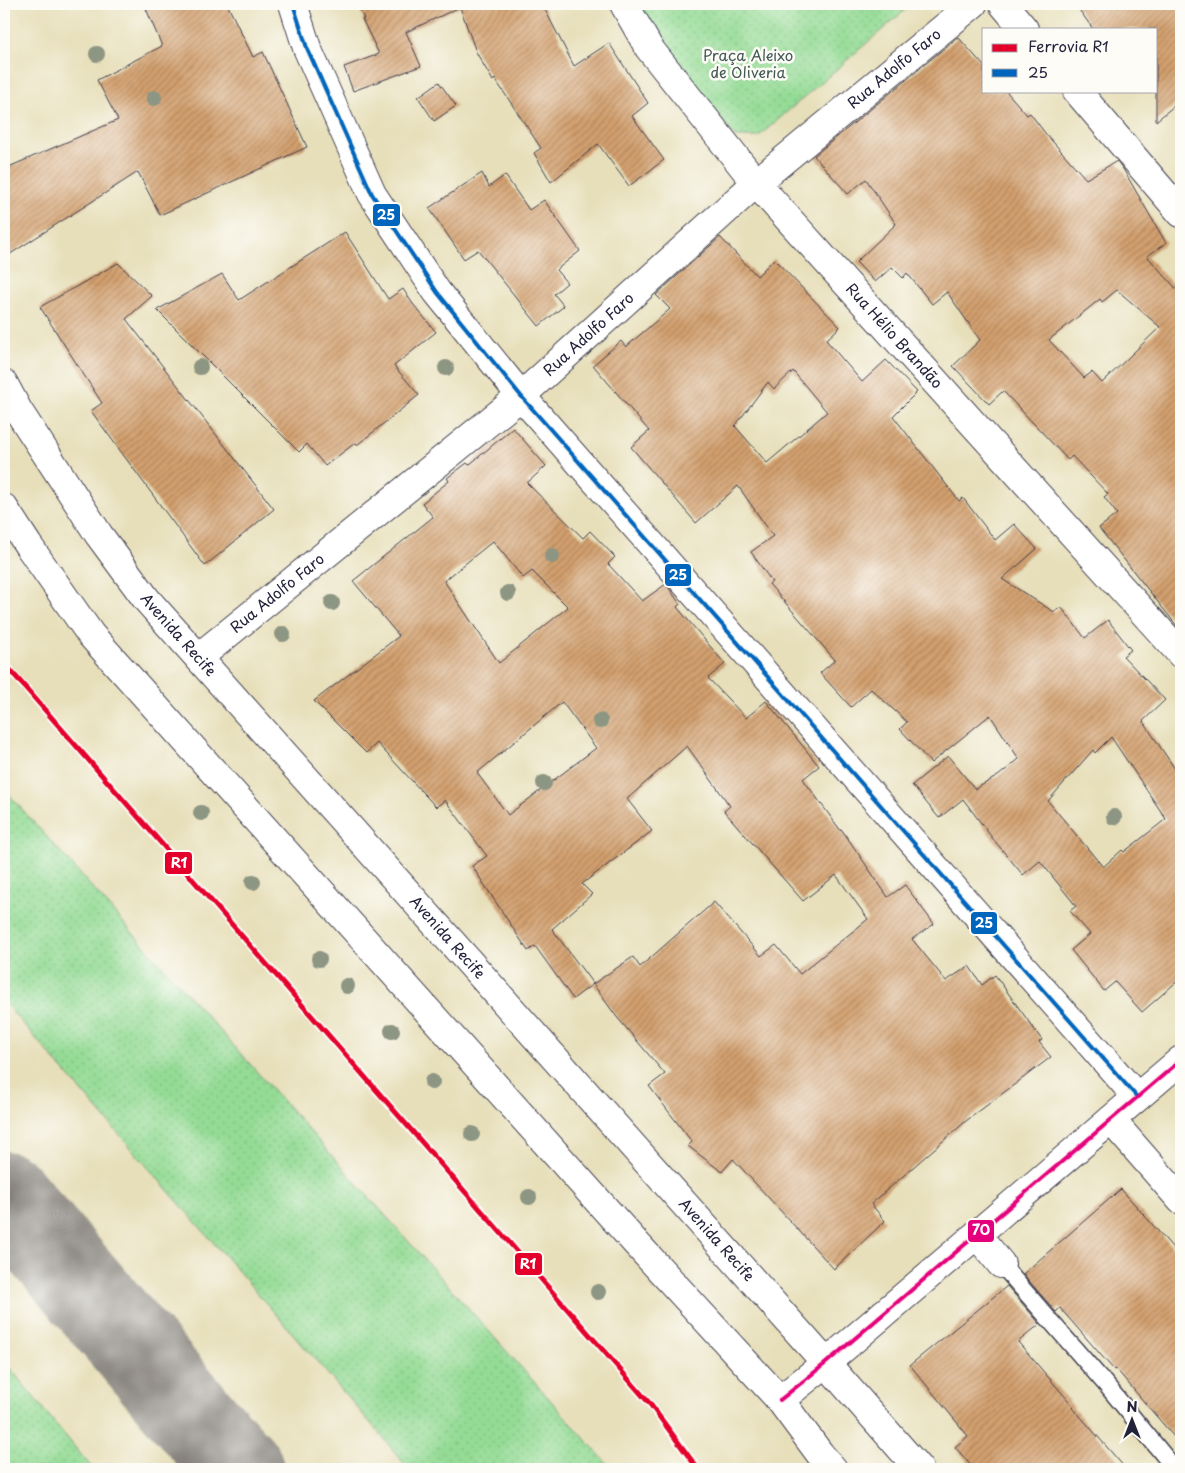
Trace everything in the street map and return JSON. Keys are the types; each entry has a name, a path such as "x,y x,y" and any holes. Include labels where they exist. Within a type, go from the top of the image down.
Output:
{"street":[{"path":"293,4 307,48 372,194 437,292 521,396 1137,1097"},
{"name":"Rua Hélio Brandão","path":"624,4 649,48 756,183 1181,654"},
{"name":"Rua Adolfo Faro","path":"199,657 521,396 756,183 972,4"},
{"path":"1003,4 1023,28"},
{"path":"1078,92 1181,213"},
{"name":"Avenida Recife","path":"4,384 18,412 99,535 147,600 919,1469"},
{"path":"4,508 91,635 634,1241 780,1400 833,1469"},
{"path":"780,1400 826,1364 1181,1060"},
{"path":"1111,1120 1181,1200"},
{"path":"977,1235 1001,1264"}],"lane":[{"path":"1001,1264 1108,1387 1175,1469"}],"green space":[{"name":"Praça Aleixo de Oliveria","path":"632,4 912,4 758,137 735,137"},
{"path":"4,789 612,1469 409,1469 4,1002"},
{"path":"4,1361 83,1457 93,1469 4,1469"}],"building":[{"path":"144,4 227,4 253,57 263,52 307,147 160,215 138,172 4,258 4,169 118,120 97,80 162,46"},
{"path":"357,4 542,4 574,66 609,43 648,103 632,116 664,160 629,186 598,144 551,182 534,153 541,148 495,79 493,81 476,52 460,7 406,32 421,66 353,91 344,67 379,54"},
{"path":"1075,4 1181,4 1181,100 1156,121 1158,28 1092,28"},
{"path":"958,37 982,64 982,92 1007,92 1027,115 1030,113 1045,133 1086,179 1117,161 1166,243 1147,256 1181,294 1181,631 1099,528 1117,514 1104,497 1108,494 1072,456 1068,460 1003,391 989,404 953,366 980,340 947,292 932,304 907,273 903,278 892,267 875,282 856,262 896,224 866,179 848,194 814,156","holes":["1117,290 1160,327 1102,383 1092,372 1084,378 1049,340 1100,299 1102,302"]},
{"path":"439,82 456,106 434,121 418,97"},
{"path":"482,173 489,187 505,175 529,210 544,200 580,251 556,270 567,283 554,294 564,306 539,326 478,250 464,259 429,208"},
{"path":"345,232 388,299 403,289 436,332 394,366 419,395 357,445 355,443 325,466 307,444 299,452 157,310 222,274 239,300"},
{"path":"720,237 757,276 774,259 840,327 826,340 862,382 886,360 917,392 893,416 959,501 963,498 995,540 1014,524 1037,549 1002,579 1054,612 1061,607 1085,638 1108,620 1131,650 1123,656 1165,700 1143,721 1181,778 1181,978 1142,1012 1115,982 1104,991 1071,950 1090,934 1070,911 1076,906 1040,861 1023,875 963,799 939,818 912,785 948,756 975,789 998,776 1019,759 990,715 931,763 900,729 907,722 871,689 851,707 820,673 835,660 769,584 772,582 751,552 773,536 738,486 696,523 631,447 649,431 593,365 621,341 626,347 670,309 656,295","holes":["793,371 827,412 767,463 735,426 768,382 774,389","1111,737 1166,819 1124,852 1122,850 1103,867 1048,801 1093,750 1095,753"]},
{"path":"118,263 152,296 126,319 274,509 205,566 91,411 102,403 40,307"},
{"path":"513,428 546,466 527,483 583,538 590,531 615,557 608,564 642,601 666,584 680,604 677,607 725,664 708,678 746,718 766,701 819,766 803,779 842,830 888,897 905,885 934,924 912,939 946,981 969,966 982,985 995,975 1042,1040 1039,1042 1051,1057 966,1121 871,1204 885,1221 834,1269 733,1159 722,1172 688,1146 692,1142 649,1086 665,1074 616,1016 593,984 573,999 535,946 528,951 472,866 487,856 445,800 436,807 377,743 366,753 314,701 399,636 353,581 433,517 422,503 449,481 447,478 467,463 469,465","holes":["493,541 523,578 532,571 568,607 499,663 444,581","562,702 596,748 508,815 477,773","687,746 730,806 724,811 803,901 836,875 868,919 800,974 776,945 761,956 714,902 640,967 633,957 593,984 552,929 592,894 582,884 652,831 627,799"]},
{"path":"1121,1189 1181,1257 1181,1445 1116,1369 1114,1370 1060,1308 1056,1312 1023,1274"},
{"path":"1007,1286 1040,1324 1018,1342 1126,1469 974,1469 955,1447 968,1436 910,1365"}],"taxiway":[{"path":"4,1195 240,1469"}],"rail line":[{"name":"R1","path":"4,663 650,1404 698,1469"}],"transit line":[{"name":"25","path":"293,4 307,48 372,194 437,292 521,396 1137,1097"},
{"name":"70","path":"780,1400 826,1363 1181,1060"}]}
